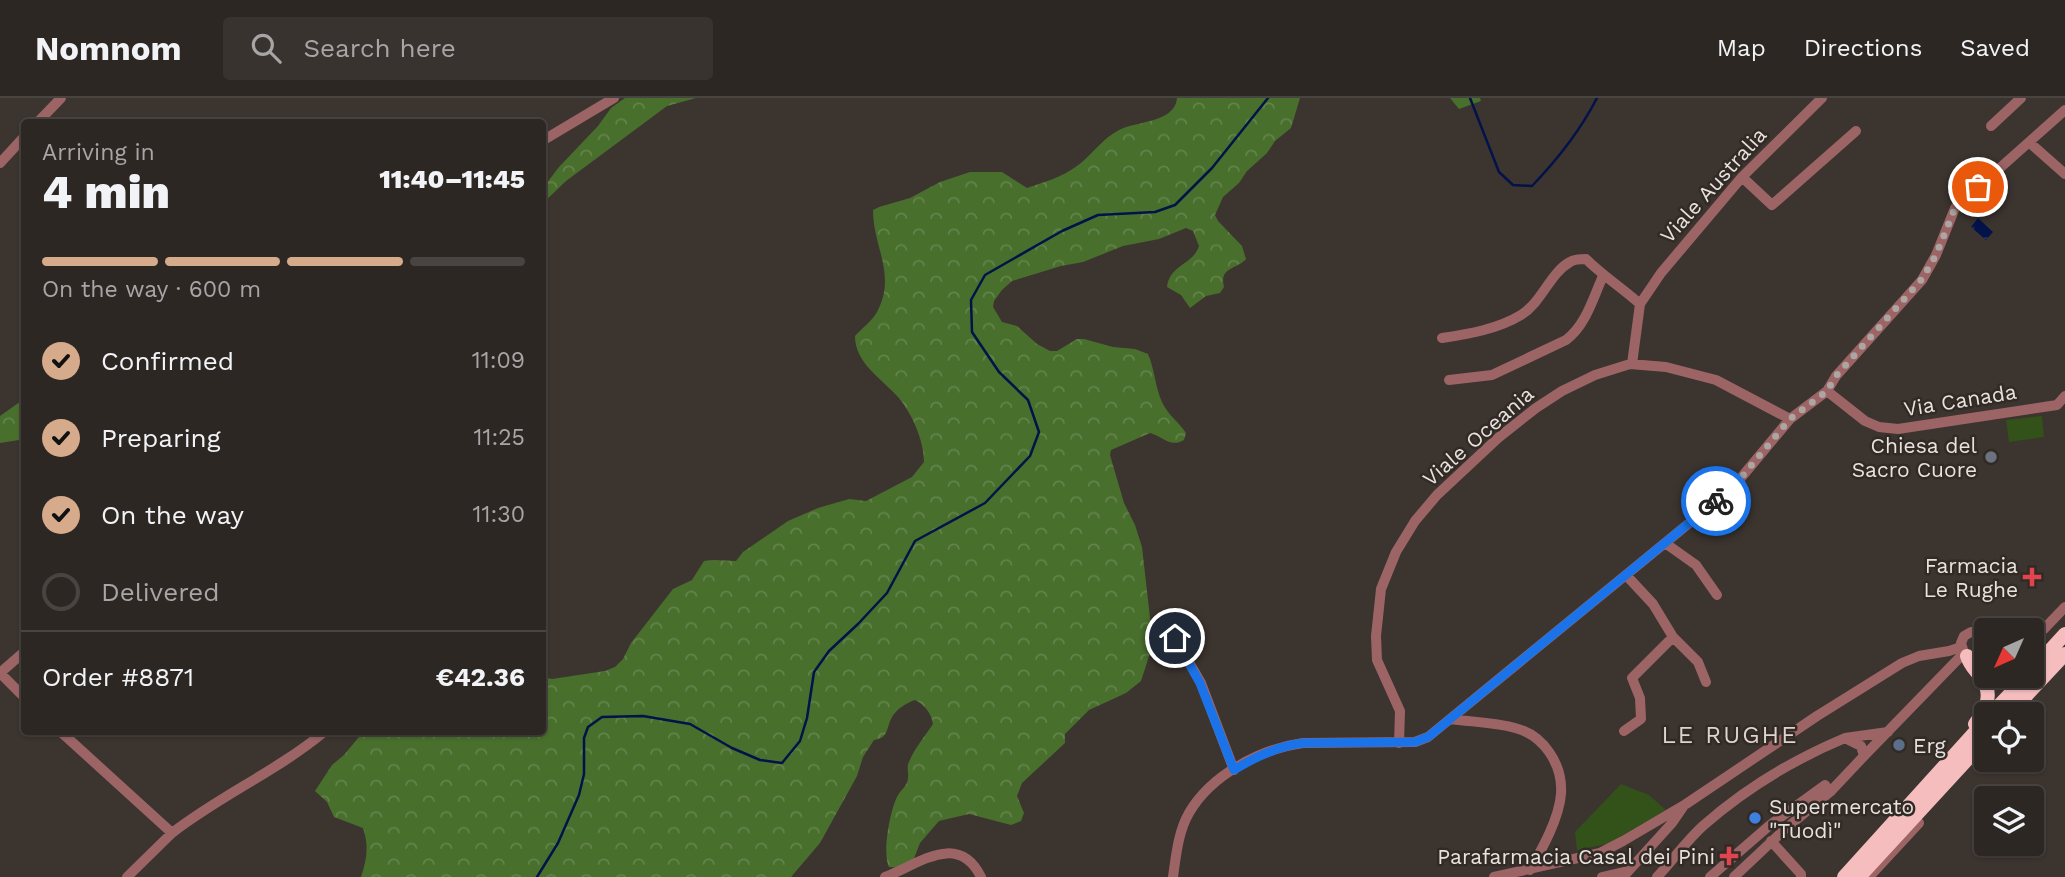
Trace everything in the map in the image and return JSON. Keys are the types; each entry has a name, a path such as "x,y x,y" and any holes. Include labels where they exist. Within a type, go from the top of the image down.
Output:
{"highway":[{"path":"2018,702 2058,651 2065,634"},
{"path":"1964,652 1969,664 1984,681 1988,701 1966,743"},
{"path":"2002,702 2016,688"},
{"path":"1844,877 1974,734"},
{"path":"1858,877 1974,752"},
{"path":"1919,823 1974,763"}],"street":[{"path":"41,119 61,98"},
{"path":"546,139 614,98"},
{"name":"Viale Australia","path":"1632,364 1640,304 1678,251 1742,177 1822,98"},
{"path":"1991,126 2021,98"},
{"path":"1172,877 1180,837 1188,816 1219,779 1286,745 1399,743 1415,742 1428,737 1740,479 1790,419 1827,391 1836,376 1922,279 1936,255 1955,208 2065,110"},
{"path":"1742,177 1772,205 1856,131"},
{"path":"0,163 21,140"},
{"path":"2031,143 2065,174"},
{"path":"1442,338 1495,327 1522,314 1538,300 1560,270 1571,260 1586,259 1640,304"},
{"path":"1449,380 1492,375 1566,340 1582,323 1604,276"},
{"name":"Viale Oceania","path":"1399,743 1400,711 1377,660 1376,636 1381,589 1396,552 1415,521 1437,495 1498,438 1562,391 1595,375 1632,364 1666,367 1716,380 1790,419"},
{"name":"Via Canada","path":"1827,391 1865,421 1879,428 1898,429 2057,405 2065,396"},
{"path":"1665,543 1696,565 1717,596"},
{"path":"1626,575 1653,604 1673,637 1698,662 1706,682"},
{"path":"2044,629 2065,607"},
{"path":"1734,877 1771,841 1830,792 1889,732 1964,652 1964,636 1974,632"},
{"path":"1624,731 1641,719 1640,698 1632,678 1673,637"},
{"path":"1175,638 1205,692 1234,770"},
{"path":"1494,877 1600,853 1623,841 1686,804 1902,663 1919,656 1964,652 1974,657"},
{"path":"21,655 0,673 21,694"},
{"path":"1450,719 1516,728 1536,737 1549,751 1558,769 1561,794 1550,833 1530,870"},
{"path":"1657,877 1704,826 1756,786 1814,751 1846,738 1889,732"},
{"path":"64,735 172,833"},
{"path":"127,877 172,833 211,805 287,761 320,735"},
{"path":"1846,738 1861,746 1864,756"},
{"path":"1710,877 1770,825 1825,785 1830,792"},
{"path":"1602,877 1625,874 1686,804"},
{"path":"1869,877 1919,823"},
{"path":"1771,841 1800,876"},
{"path":"885,877 932,856 951,853 967,859 981,877"}],"green space":[{"path":"625,98 696,98 667,106 566,181 546,200 546,184 611,108"},
{"path":"1177,98 1300,98 1291,128 1275,141 1267,153 1223,197 1215,215 1242,246 1246,259 1226,272 1224,287 1220,293 1206,296 1190,308 1181,295 1167,287 1172,274 1196,253 1199,246 1193,231 1186,228 1159,239 1123,246 1083,262 1012,281 994,301 993,307 1002,322 1017,326 1037,344 1050,351 1057,351 1077,339 1084,339 1148,354 1162,402 1186,433 1184,440 1175,443 1150,433 1111,450 1110,455 1124,503 1142,547 1153,644 1141,681 1126,693 1089,710 1065,734 1065,743 1022,783 1017,796 1024,813 1021,821 1011,825 969,814 939,821 920,843 913,861 900,868 889,867 886,852 894,803 908,781 911,757 933,724 927,710 915,700 898,710 884,735 874,740 820,843 791,877 361,877 366,852 363,828 334,817 327,802 315,791 332,765 361,735 546,735 546,678 605,671 615,667 673,589 692,580 704,561 736,561 743,552 788,521 849,499 866,501 912,477 924,462 919,436 908,411 898,397 870,370 856,346 855,336 877,312 885,286 873,210 910,198 940,182 970,172 1002,172 1027,188 1077,166 1119,130 1162,117 1175,106"},
{"path":"1450,98 1480,98 1481,101 1459,109"},
{"path":"21,401 19,440 0,443 0,416"},
{"path":"2042,416 2044,437 2009,442 2006,420"},
{"path":"1621,784 1649,795 1666,810 1607,844 1577,850 1575,832"}],"water":[{"path":"1978,218 1993,232 1986,240 1971,227"}],"waterway":[{"path":"537,877 558,843 579,795 584,774 584,738 588,727 602,717 643,716 690,724 732,748 760,760 782,763 800,741 807,718 814,672 829,651 887,593 915,541 985,503 1030,456 1039,432 1028,400 999,372 972,332 971,300 985,275 1062,231 1098,215 1155,212 1175,205 1212,168 1268,98"},
{"path":"1470,98 1499,172 1513,185 1532,186 1568,144 1597,98"}],"way so far":[{"path":"1716,501 1740,479 1790,419 1827,391 1836,376 1922,279 1936,255 1955,208 1978,187"}],"place":[{"name":"Chiesa del Sacro Cuore","path":"1991,457"},
{"name":"Farmacia Le Rughe","path":"2032,577"},
{"name":"Erg","path":"1899,745"},
{"name":"Supermercato \"Tuodì\"","path":"1755,818"},
{"name":"Parafarmacia Casal dei Pini","path":"1729,856"}],"district":[{"name":"LE RUGHE","path":"1730,735"}],"route":[{"path":"1175,638 1209,701 1234,770 1286,745 1415,742 1428,737 1716,501"}]}
